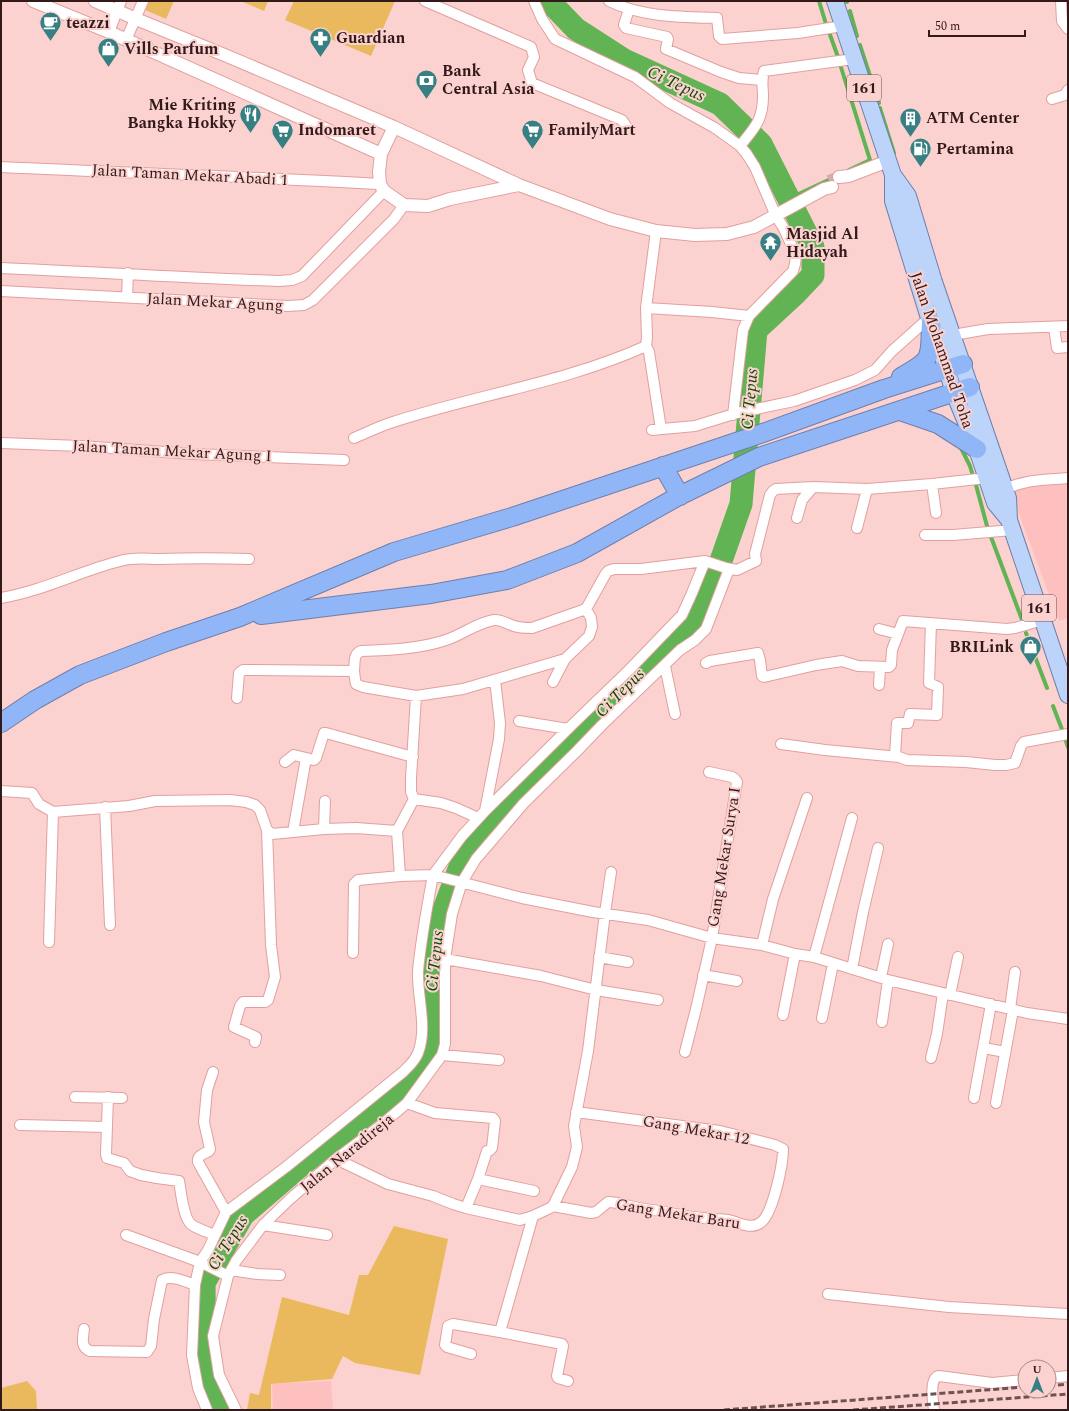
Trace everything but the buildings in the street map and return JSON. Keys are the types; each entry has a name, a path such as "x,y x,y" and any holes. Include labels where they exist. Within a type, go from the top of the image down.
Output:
{"highway":[{"path":"884,389 927,358 930,347 930,320"},
{"path":"1,723 35,700 80,675 166,642 240,617 394,552 502,520 760,434 884,389 955,367"},
{"path":"240,617 430,594 507,580 577,553 680,496 759,457 962,390"},
{"path":"900,411 938,424 977,449"},
{"path":"663,466 680,496"}],"main road":[{"name":"Jalan Mohammad Toha","path":"835,1 890,168 893,201 930,320 955,367 977,449 995,503 1011,525"},
{"name":"Jalan Mohammad Toha","path":"890,168 908,196 934,282 953,335 955,367"},
{"name":"Jalan Mohammad Toha","path":"962,390 1005,489 1008,498 1011,525 1068,695"}],"street":[{"path":"33,1 109,32 380,154"},
{"path":"95,1 119,6 136,19 394,126 520,185 610,219 656,231 695,235 727,234 754,227 836,182 890,168"},
{"path":"126,40 143,1"},
{"path":"425,1 531,47 534,57 528,70 532,83 622,120 628,129"},
{"path":"534,1 542,19 555,39 636,77 670,103 741,144 755,167 796,255 793,271 749,316 743,330 735,414"},
{"path":"609,1 620,7 629,9 688,17 717,18 719,36 722,39 798,33 843,26"},
{"path":"1068,1 1061,1 1062,21 1068,29"},
{"path":"109,32 119,6"},
{"path":"629,9 624,25 626,28 667,37 666,49 721,72 739,78 762,80"},
{"path":"741,144 759,123 762,107 762,80 764,71 854,59"},
{"path":"1052,99 1065,95 1068,90"},
{"path":"394,126 380,154 379,172 382,187 404,205 428,206 450,199 520,185"},
{"name":"Jalan Taman Mekar Abadi 1","path":"1,167 231,176 382,187"},
{"name":"Jalan Mekar Agung","path":"1,268 128,273 204,278 279,281 292,280 302,276 382,187"},
{"name":"Jalan Mekar Agung","path":"1,291 288,306 304,304 313,300 394,219 404,205"},
{"path":"656,231 646,308 646,346 650,352 656,430 695,426 735,414 794,401 855,380 875,370 892,350 930,320"},
{"path":"128,273 128,297"},
{"path":"646,308 749,316"},
{"path":"953,335 988,329 1068,326"},
{"path":"1054,327 1057,348 1068,347"},
{"path":"354,438 389,423 601,364 627,355 646,346"},
{"name":"Jalan Taman Mekar Agung I","path":"1,442 193,454 344,460"},
{"path":"565,659 463,689 416,696 363,687 356,684 354,679 356,655 358,652 405,649 434,644 448,640 488,621 496,620 519,628 532,628 586,610 605,574 614,569 641,569 708,562 737,570 756,561 755,554 770,495 772,491 781,488 812,487 867,489 987,478"},
{"path":"1005,489 1036,480 1068,478"},
{"path":"932,484 936,513"},
{"path":"797,518 802,500 812,487"},
{"path":"857,528 867,489"},
{"path":"925,535 953,535 1011,525"},
{"path":"1,598 15,596 48,586 122,560 217,558 249,559"},
{"path":"207,1410 198,1388 192,1355 195,1285 201,1262 226,1212 299,1157 403,1072 414,1061 421,1041 422,1022 418,973 422,931 435,875 462,836 482,814 629,670 682,615 708,562"},
{"name":"Jalan Naradireja","path":"236,1410 219,1374 213,1336 230,1273 236,1261 263,1225 336,1159 379,1127 407,1103 442,1055 445,1044 445,959 459,881 524,802 680,650 695,640 706,629 728,568"},
{"path":"553,682 565,659 589,636 592,627 591,618 586,610"},
{"path":"706,663 710,661 758,653 762,676 764,677 816,665 842,661 858,666 880,668 889,667 891,665 892,650 903,621 1007,629 1024,626 1043,620"},
{"path":"895,756 897,724 908,723 910,714 937,715 938,687 929,683 931,623"},
{"path":"879,629 898,634"},
{"path":"665,666 675,714"},
{"path":"879,685 880,668"},
{"path":"237,698 239,673 243,670 354,671"},
{"path":"482,814 499,739 500,723 495,680"},
{"path":"414,799 411,792 416,696"},
{"path":"519,721 568,729"},
{"path":"285,762 294,755 314,760 324,734 326,733 412,757"},
{"path":"781,744 825,750 895,756 907,760 1006,765 1014,763 1024,742 1065,734"},
{"path":"293,832 306,758"},
{"name":"Gang Mekar Surya I","path":"686,1052 712,938 736,782 732,777 709,772"},
{"path":"1,791 32,793 39,804 52,812 129,806 155,801 230,800 255,805 260,810 267,830 271,944 275,977 268,1000 264,1002 243,1002 240,1006 234,1027 256,1037 255,1042"},
{"path":"762,945 772,899 807,798"},
{"path":"414,799 441,803 482,814"},
{"path":"400,876 397,830 414,799"},
{"path":"324,829 325,801"},
{"path":"105,807 110,925"},
{"path":"49,942 52,812"},
{"path":"814,957 852,818"},
{"path":"267,830 272,834 324,829 356,828 397,830"},
{"path":"852,969 863,912 878,848"},
{"path":"336,1159 388,1184 433,1196 466,1208 520,1220 533,1216 553,1206 572,1167 577,1147 574,1126 588,1051 611,872"},
{"path":"353,953 354,884 358,880 400,876 435,875 522,898 593,912 648,920 712,938 762,945 795,954 814,957 833,964 885,978 1011,1010 1068,1019"},
{"path":"882,1022 888,944"},
{"path":"783,1015 795,954"},
{"path":"599,957 628,962"},
{"path":"931,1058 947,994 958,958"},
{"path":"445,959 541,976 596,990 658,1000"},
{"path":"822,1018 833,964"},
{"path":"996,1104 1005,1052 1015,972"},
{"path":"704,976 737,981"},
{"path":"974,1098 992,1004"},
{"path":"984,1048 1005,1052"},
{"path":"442,1055 499,1060"},
{"path":"213,1072 207,1090 204,1122 210,1149 199,1156 198,1162 226,1212"},
{"path":"75,1097 122,1098"},
{"path":"108,1097 106,1127 107,1158 124,1163 130,1171 141,1175 179,1181 185,1216 188,1222 214,1236"},
{"path":"407,1103 435,1113 493,1118 495,1121 492,1148 487,1151 478,1179 466,1208"},
{"name":"Gang Mekar 12","path":"576,1112 720,1131 775,1145 783,1149 781,1171 777,1186 769,1210 760,1224"},
{"path":"20,1125 106,1127"},
{"path":"478,1179 534,1191"},
{"name":"Gang Mekar Baru","path":"553,1206 592,1213 596,1212 608,1202 617,1202 633,1207 696,1217 728,1220 747,1226 760,1224"},
{"path":"500,1332 533,1216"},
{"path":"263,1225 327,1235"},
{"path":"126,1235 201,1262 218,1272 280,1275"},
{"path":"84,1329 83,1346 85,1349 90,1351 147,1352 151,1346 154,1319 162,1280 167,1278 177,1278 195,1285"},
{"path":"828,1294 949,1307 1068,1314"},
{"path":"470,1354 445,1345 448,1326 451,1324 562,1344 563,1346 556,1376 568,1381"},
{"path":"934,1410 933,1379 935,1377 938,1376 992,1383 1017,1381"},
{"path":"1057,1377 1068,1376"}],"shaded area":[{"path":"147,1 174,1 166,19 143,9"},
{"path":"243,1 268,1 264,11"},
{"path":"294,1 395,1 371,56 285,20"},
{"path":"1068,480 1068,618 1059,621 1010,490"},
{"path":"394,1226 448,1239 420,1375 355,1363 343,1356 332,1379 271,1384 271,1410 247,1410 250,1393 259,1395 282,1297 349,1315 359,1275 368,1275"},
{"path":"27,1381 36,1391 37,1410 1,1410 1,1388"},
{"path":"331,1381 333,1410 273,1410 272,1384"}],"waterway":[{"name":"Ci Tepus","path":"223,1410 205,1373 204,1283 243,1215 300,1166 390,1096 429,1057 434,936 464,856 517,797 704,609 741,504 756,330 813,275 813,247 761,144 720,104 624,60 576,29 549,1"},
{"path":"819,1 826,24"},
{"path":"850,11 857,36"},
{"path":"829,32 838,57"},
{"path":"860,45 879,103"},
{"path":"840,64 870,160 849,170"},
{"path":"880,108 894,153"},
{"path":"788,199 837,176"},
{"path":"961,448 973,476"},
{"path":"976,485 987,526"},
{"path":"991,537 1024,625"},
{"path":"1026,633 1047,688"},
{"path":"1053,706 1063,732"},
{"path":"1065,738 1068,747"}],"tunnel":[{"path":"829,181 839,177"}],"railway":[{"path":"1057,1385 1068,1384"},
{"path":"724,1410 1017,1388"},
{"path":"853,1410 1068,1394"}],"place":[{"name":"teazzi","path":"51,42"},
{"name":"Guardian","path":"321,58"},
{"name":"Vills Parfum","path":"108,68"},
{"name":"Bank Central Asia","path":"426,100"},
{"name":"Mie Kriting Bangka Hokky","path":"251,134"},
{"name":"ATM Center","path":"911,138"},
{"name":"Indomaret","path":"283,150"},
{"name":"FamilyMart","path":"532,150"},
{"name":"Pertamina","path":"920,168"},
{"name":"Masjid Al Hidayah","path":"771,262"},
{"name":"BRILink","path":"1030,666"}]}
